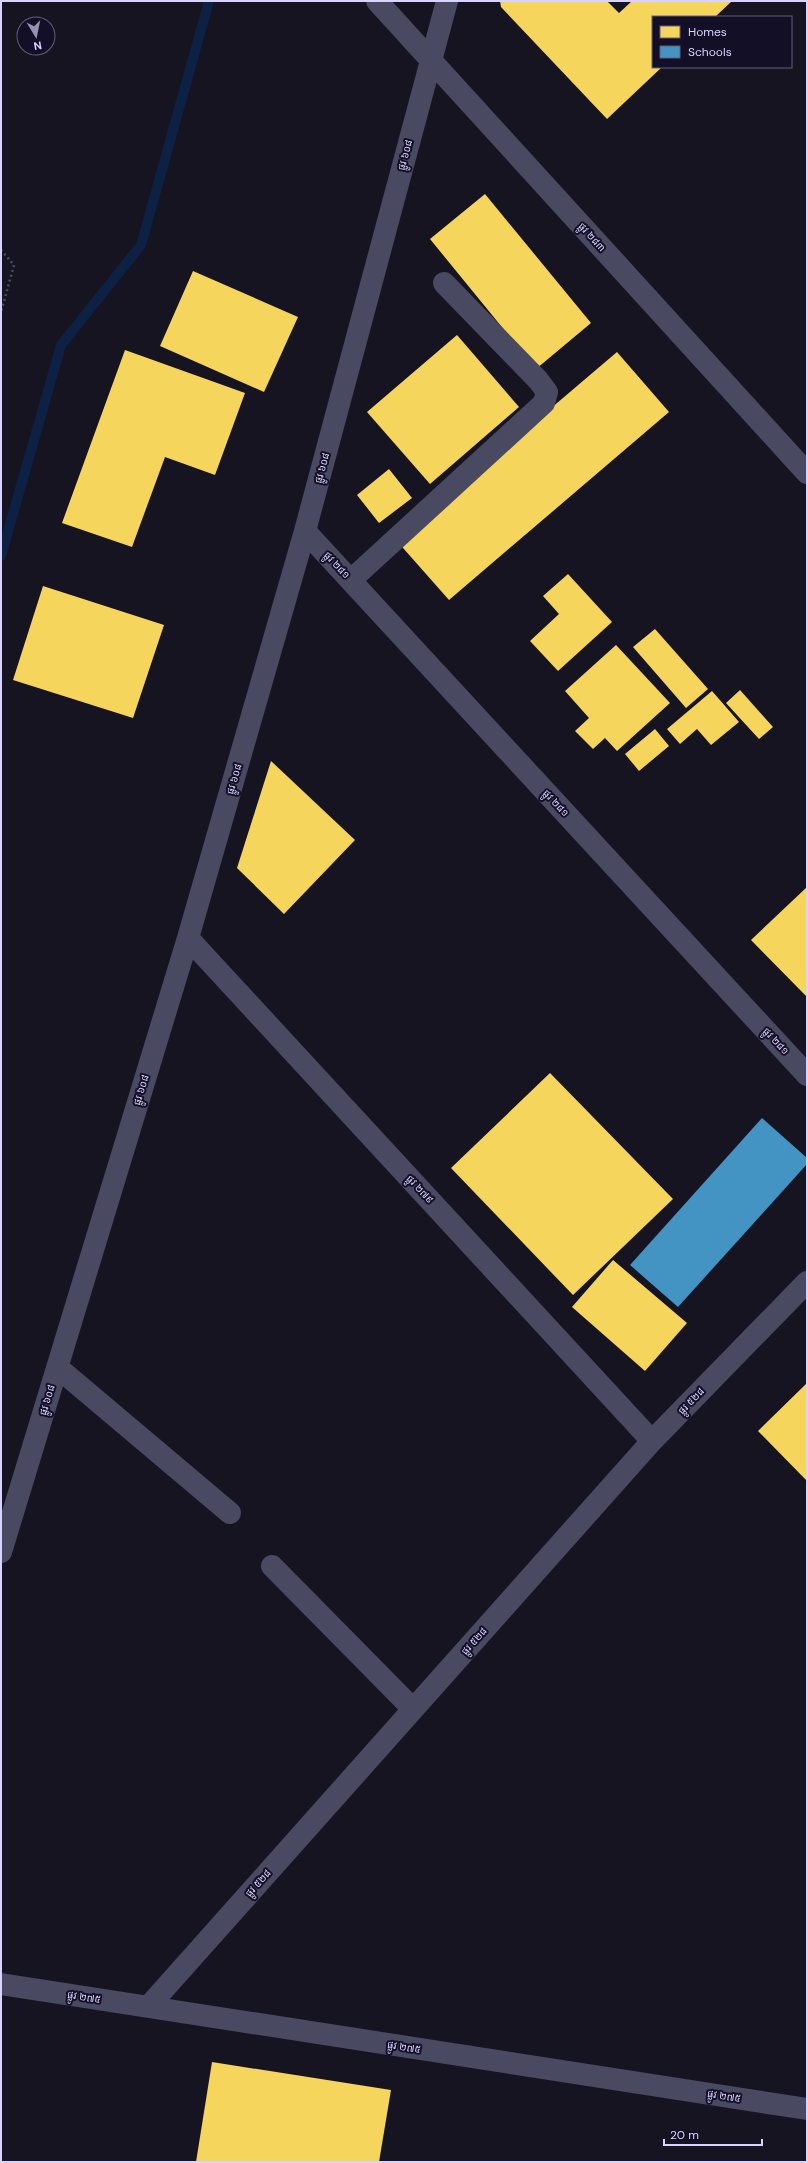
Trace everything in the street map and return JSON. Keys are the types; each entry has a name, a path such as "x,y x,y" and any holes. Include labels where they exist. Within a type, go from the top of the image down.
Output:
{"street":[{"name":"ផ្លូវ ២៨៣","path":"377,1 807,473"},
{"name":"ផ្លូវ ៦០៨","path":"1,1552 188,938 305,531 447,1"},
{"path":"351,580 544,403 547,392 538,380 444,283"},
{"name":"ផ្លូវ ២៨១","path":"305,531 807,1075"},
{"name":"ផ្លូវ ២៧៩","path":"188,938 652,1441"},
{"name":"ផ្លូវ ៥២៨","path":"148,2007 652,1441 807,1282"},
{"path":"57,1367 230,1513"},
{"path":"272,1566 413,1709"},
{"name":"ផ្លូវ ២៧៥","path":"1,1984 807,2109"}],"path":[{"path":"1,250 14,265 1,312"}],"building: Homes":[{"path":"500,1 607,1 619,13 632,1 732,1 716,16 652,16 652,68 661,68 607,119 501,7"},
{"path":"485,194 591,323 536,369 430,239"},
{"path":"193,271 298,317 264,392 160,346"},
{"path":"457,335 519,407 430,484 367,412"},
{"path":"125,350 245,393 215,475 165,457 132,547 62,523"},
{"path":"617,352 669,412 449,600 396,540"},
{"path":"389,469 412,498 379,523 357,495"},
{"path":"568,574 612,622 558,671 530,641 559,614 543,596"},
{"path":"43,586 164,625 133,718 13,680"},
{"path":"655,629 708,689 686,708 633,647"},
{"path":"616,645 670,703 617,751 605,738 593,749 575,731 589,718 565,691"},
{"path":"740,690 773,727 759,739 726,703"},
{"path":"712,691 739,722 711,745 697,729 680,744 667,729"},
{"path":"655,729 669,746 639,771 625,754"},
{"path":"271,761 355,840 284,914 237,868"},
{"path":"807,887 807,997 751,940"},
{"path":"550,1073 673,1199 573,1295 451,1168"},
{"path":"613,1260 687,1323 645,1371 572,1307"},
{"path":"807,1383 807,1481 758,1431"},
{"path":"212,2062 391,2090 379,2162 196,2162"}],"building: Schools":[{"path":"762,1118 807,1158 807,1164 678,1307 630,1265"}],"waterway":[{"path":"1,556 61,345 141,245 209,1"}]}
